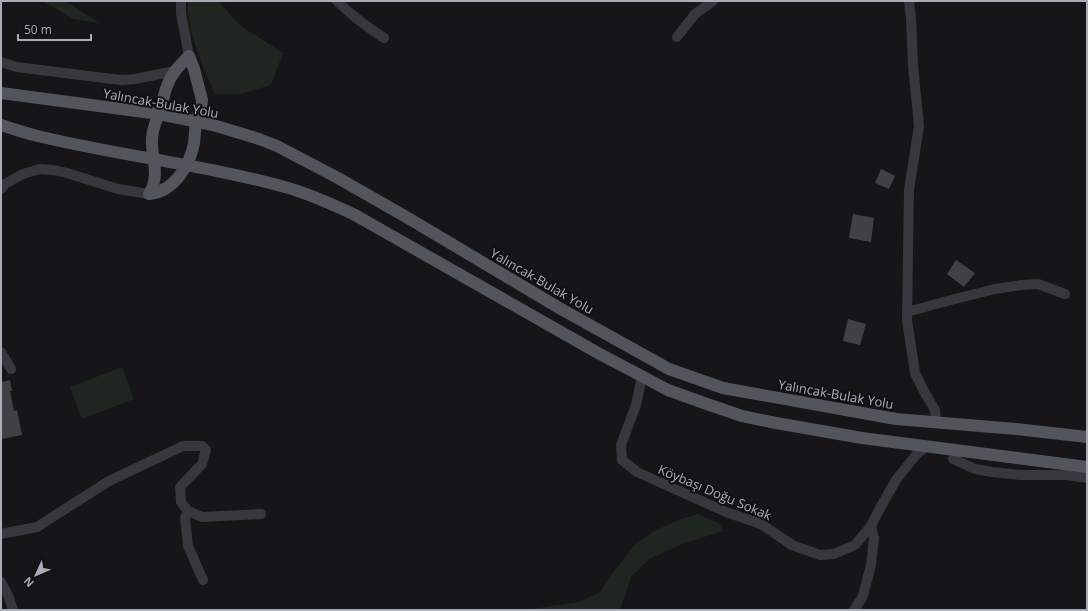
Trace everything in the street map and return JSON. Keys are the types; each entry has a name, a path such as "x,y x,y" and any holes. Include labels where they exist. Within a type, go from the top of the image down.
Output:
{"main road":[{"path":"188,56 194,69 202,100 202,105 196,121 193,148 179,176 168,188 157,193 149,194 154,183 155,168 152,137 167,86 175,71 188,56"},
{"name":"Yalıncak-Bulak Yolu","path":"1,94 159,114 221,127 265,141 331,174 561,309 669,370 723,388 896,419 1016,429 1087,437"},
{"path":"1,125 40,137 154,160 186,164 286,187 328,202 355,215 598,353 668,390 742,416 776,424 862,438 1087,467"}],"street":[{"path":"181,1 188,56"},
{"path":"337,1 358,20 384,38"},
{"path":"677,37 696,14 713,1"},
{"path":"909,1 919,126 909,190 907,320 915,373 935,410 936,422"},
{"path":"1,62 17,66 122,80 175,71"},
{"path":"1,189 5,184 23,174 40,169 54,170 118,189 149,194"},
{"path":"907,312 995,289 1021,285 1038,284 1065,294"},
{"path":"1,352 11,369"},
{"name":"Köybaşı Doğu Sokak","path":"642,376 636,405 621,445 622,460 637,472 726,512 761,524 792,545 820,555 834,554 855,545 872,526 896,480 916,455 926,446"},
{"path":"1,534 37,527 109,481 183,446 202,446 206,450 202,464 180,487 181,502 188,511 202,517 261,514"},
{"path":"953,459 975,469 992,472 1020,475 1067,475 1087,478"},
{"path":"188,511 186,518 188,546 203,580"},
{"path":"854,610 863,596 871,565 874,538 872,526"},
{"path":"1,582 8,595 13,610"}],"shaded area":[{"path":"43,1 65,1 100,23 73,19"},
{"path":"188,1 218,1 241,26 283,53 271,85 240,94 215,94 192,36 189,23"},
{"path":"122,367 134,399 82,419 70,387"},
{"path":"698,514 719,523 723,531 682,544 649,559 631,577 620,610 525,610 579,602 600,592 611,575 636,543 656,530 681,519"}],"building":[{"path":"881,169 895,176 889,189 875,183"},
{"path":"853,214 874,218 871,242 849,238"},
{"path":"956,260 975,273 964,287 947,274"},
{"path":"848,319 866,324 860,345 843,341"},
{"path":"10,380 12,391 10,391 14,411 17,410 22,435 1,439 1,382"}]}
